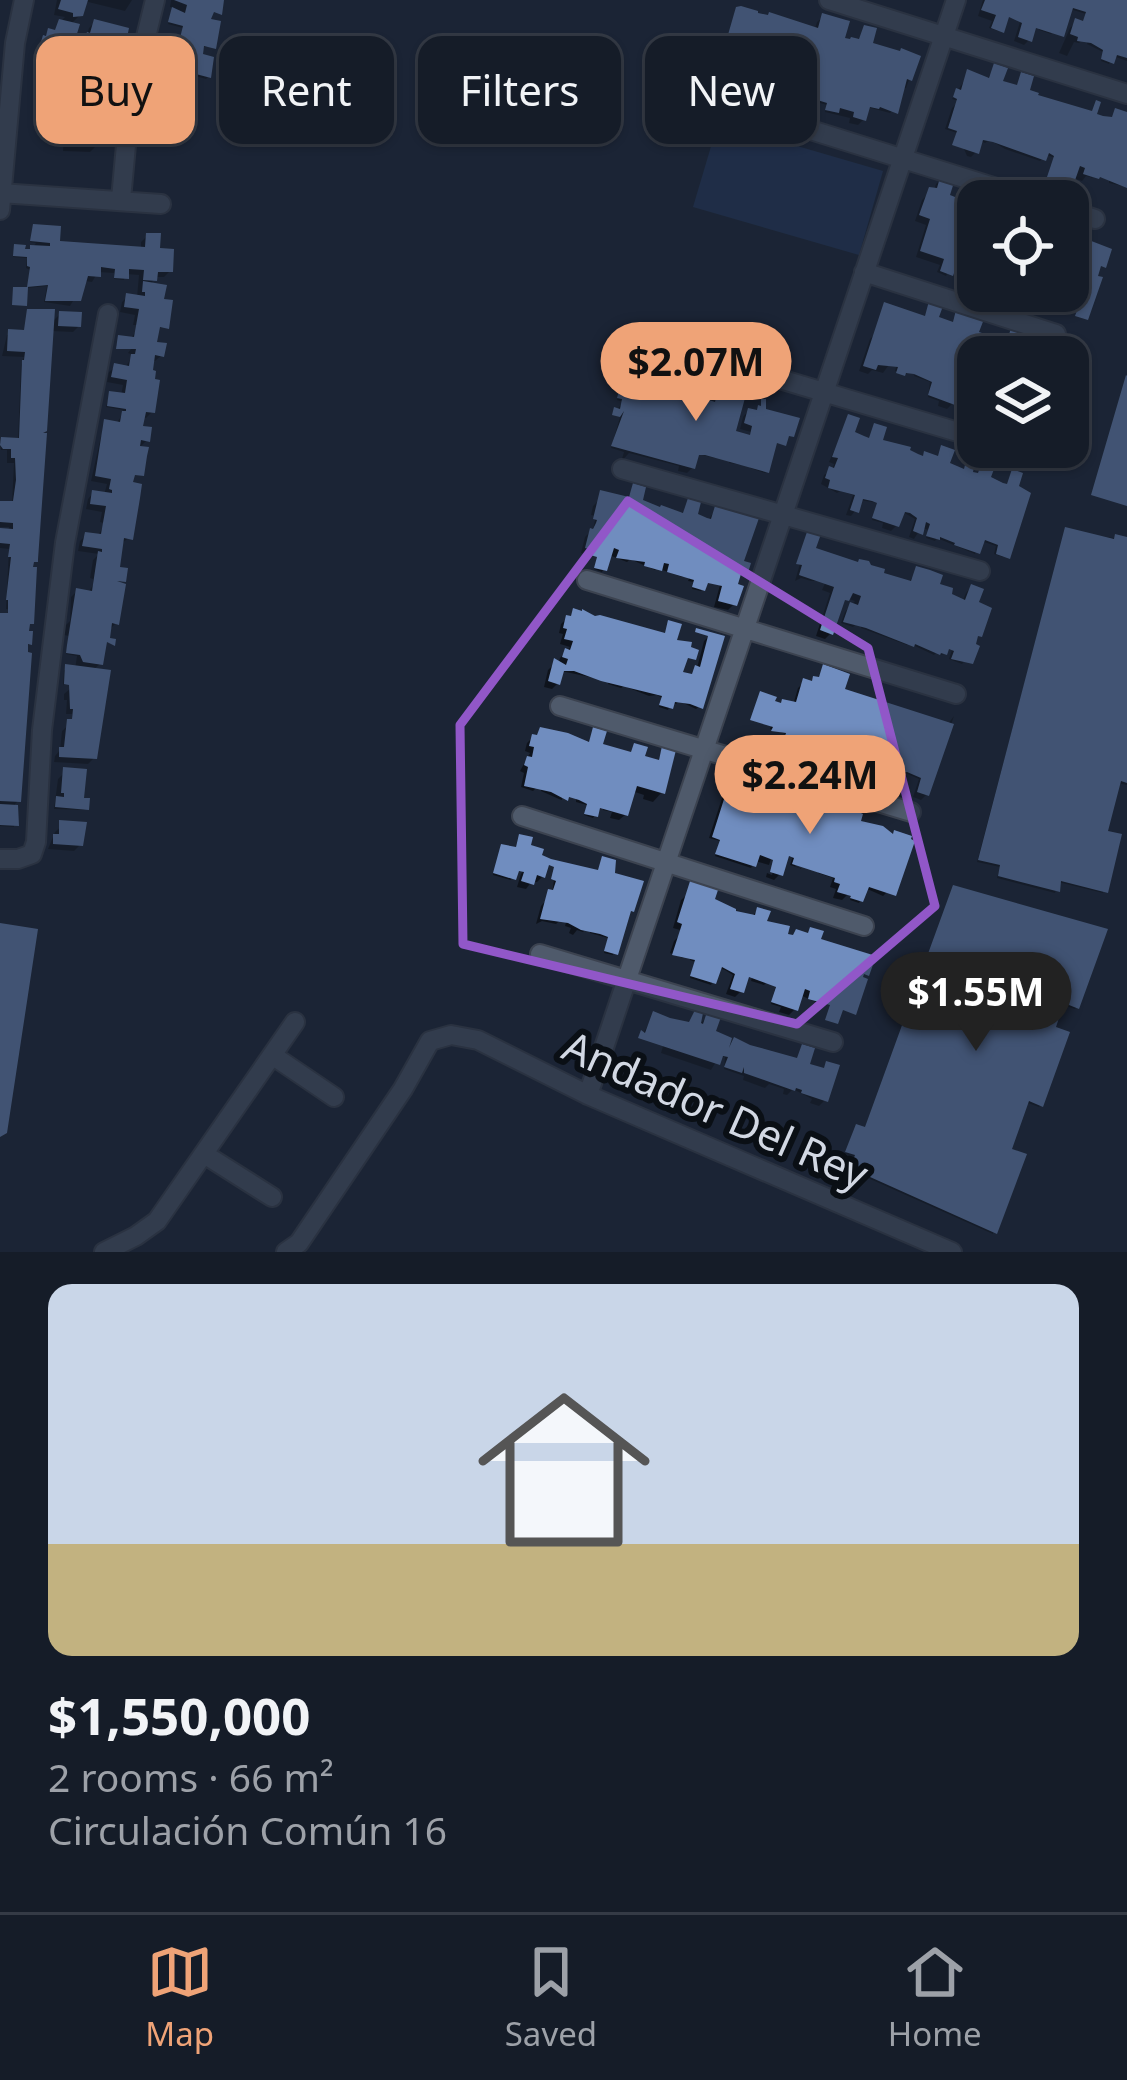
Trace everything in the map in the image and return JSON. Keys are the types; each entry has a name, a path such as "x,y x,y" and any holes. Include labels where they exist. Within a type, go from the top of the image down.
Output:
{"street":[{"path":"0,210 15,43 24,0"},
{"path":"121,199 130,102 155,0"},
{"path":"829,0 1127,94"},
{"path":"588,1095 956,0"},
{"path":"817,132 972,180"},
{"path":"1,193 161,204"},
{"path":"1089,217 1095,219"},
{"path":"865,272 1056,334"},
{"path":"0,859 32,854 36,842 42,730 64,543 108,314"},
{"path":"658,343 957,432"},
{"path":"622,470 980,571"},
{"path":"586,580 956,694"},
{"path":"560,706 911,812"},
{"path":"522,816 865,926"},
{"path":"540,954 833,1042"},
{"path":"104,1252 157,1221 295,1022"},
{"name":"Andador Del Rey","path":"286,1252 299,1243 430,1041 451,1035 478,1040 588,1095 952,1252"},
{"path":"272,1055 334,1097"},
{"path":"204,1154 272,1196"}],"highlighted area":[{"path":"628,501 868,648 935,906 797,1024 463,944 460,725"}],"shaded area":[{"path":"712,144 790,144 883,171 859,255 693,207"}],"building":[{"path":"61,0 88,0 83,16 73,17 58,9"},
{"path":"174,0 224,0 222,15 214,12 211,19 221,21 216,49 204,46 203,54 214,57 211,78 195,74 195,36 180,36 183,26 168,22 172,7 185,13 187,5"},
{"path":"985,0 1127,0 1127,58 1117,55 1114,64 1101,59 1103,50 1070,34 1075,18 1083,21 1086,12 1073,8 1064,37 1036,28 1032,42 1018,37 1022,23 1009,17 1004,33 991,28 996,15 981,10"},
{"path":"736,7 818,28 822,13 850,21 845,38 859,39 864,25 877,28 873,43 921,56 912,81 907,79 898,114 870,107 866,121 840,108 839,113 825,110 827,103 817,100 817,36 728,36"},
{"path":"59,19 80,24 76,36 46,36 48,28 55,30"},
{"path":"94,19 129,28 127,36 86,36"},
{"path":"994,63 1008,68 1003,81 1017,85 1021,72 1034,76 1030,90 1038,95 1092,111 1096,100 1101,102 1097,114 1103,116 1112,117 1115,108 1127,112 1127,188 1083,174 1085,168 1080,166 1075,180 1047,177 1054,156 1049,153 1046,161 983,140 979,154 952,145 957,131 948,128 956,88 961,90 967,69 989,78"},
{"path":"67,144 99,144 99,147"},
{"path":"941,174 955,179 950,195 957,197 953,276 940,271 944,259 920,251 930,219 919,215 929,187 937,188"},
{"path":"33,224 61,226 60,241 88,243 145,247 146,233 161,233 160,248 174,249 173,272 158,272 157,281 143,280 144,270 129,269 129,279 114,278 115,269 101,267 101,277 88,276 81,301 45,301 48,285 27,287 27,257 13,256 14,244 26,245 25,249 50,246 30,241"},
{"path":"1089,240 1112,249 1106,268 1101,266 1098,276 1103,277 1088,320 1075,316 1089,312"},
{"path":"143,281 167,285 164,299 173,300 169,329 160,327 157,342 167,343 164,357 155,355 153,370 160,380 155,413 146,412 143,426 152,427 150,442 141,440 140,446 149,447 144,476 135,475 133,482 142,484 133,540 124,538 120,567 128,568 126,582 117,581 126,584 119,625 112,623 110,638 116,639 115,646 107,642 103,665 66,653 76,588 92,591 98,551 102,552 82,546 85,532 101,534 106,506 90,504 92,490 112,493 111,479 95,476 104,419 120,422 126,411 107,406 109,391 125,393 127,380 111,377 114,363 129,366 135,354 136,349 116,349 118,335 134,337 139,309 124,307 126,293 145,296"},
{"path":"13,287 28,287 27,306 12,305"},
{"path":"929,301 943,306 939,317 953,322 956,310 984,319 979,332 988,336 957,336 955,405 928,395 932,382 896,373 898,367 878,365 876,370 863,366 884,302 925,316"},
{"path":"27,309 55,309 47,431 43,433 47,433 38,562 33,567 37,567 34,624 29,631 33,631 32,645 28,644 32,653 21,802 0,801 0,613 8,613 11,557 10,544 0,543 0,528 13,529 13,523 0,522 0,501 13,501 16,480 11,449 0,445 1,437 19,438 25,352 7,351 8,329 24,330"},
{"path":"59,311 82,312 81,327 58,326"},
{"path":"657,364 665,367 662,379 711,392 709,400 715,402 717,394 731,397 734,383 748,387 736,431 750,435 752,426 744,423 748,408 757,410 761,399 766,399 766,409 800,418 786,446 777,443 769,473 705,455 699,455 695,469 611,446 624,411 620,417 612,415 614,407 620,409 622,399 617,398 625,369 657,377"},
{"path":"1127,376 1127,506 1091,495"},
{"path":"848,414 860,418 855,432 869,438 874,423 887,427 883,440 911,447 923,456 924,451 938,456 941,445 955,450 950,463 957,468 974,468 978,473 980,468 994,468 991,477 1007,484 1012,469 1023,473 1019,486 1031,493 1010,559 996,554 998,545 985,540 980,554 926,536 930,524 926,522 923,535 913,531 917,518 910,513 905,512 899,527 872,518 877,503 872,501 863,499 859,513 850,510 855,495 828,488 829,466 834,468 838,458 832,457"},
{"path":"633,483 646,487 643,500 660,507 683,513 688,498 701,502 698,514 707,518 711,519 715,506 759,518 744,561 751,563 747,576 741,574 738,584 744,586 737,606 718,601 722,586 708,583 705,591 692,587 694,580 667,572 669,564 664,563 662,571 644,566 645,562 616,558 619,550 614,548 607,571 594,568 597,557 585,548 597,520 593,519 600,490 629,497"},
{"path":"1065,527 1114,539 1115,534 1127,537 1127,783 1121,781 1108,831 1122,834 1108,893 1061,881 1060,892 998,876 1000,865 978,860"},
{"path":"808,529 821,534 816,548 869,561 885,569 884,573 911,581 916,566 930,570 943,575 940,584 953,588 952,594 965,600 971,584 984,589 979,602 992,608 982,637 978,636 980,646 973,664 951,659 954,651 949,649 947,655 940,655 843,622 850,602 858,605 861,596 853,593 845,600 833,635 820,630 834,587 799,575 802,565 796,564"},
{"path":"573,608 665,633 668,620 682,624 677,640 692,642 691,647 699,650 696,660 688,658 683,672 692,674 695,665 700,667 708,636 695,632 696,628 725,636 703,709 675,702 673,709 659,705 662,696 574,671 564,671 560,685 548,681 554,658 566,665 568,659 562,657 573,641 564,639 567,629 563,628"},
{"path":"65,664 111,670 97,759 59,757 73,709 69,685 64,684"},
{"path":"823,664 850,674 845,689 954,724 929,796 917,792 921,778 898,774 899,770 885,766 883,756 880,764 840,751 835,764 808,755 813,741 800,735 795,750 782,746 786,733 750,720 760,691 781,703 782,699 796,702 803,678 819,677"},
{"path":"540,727 589,742 593,727 607,731 603,744 631,752 634,743 648,747 645,756 659,760 662,746 676,750 665,794 637,786 628,816 600,808 598,817 584,814 587,804 579,800 569,797 568,801 524,786 528,767 524,765 534,747 529,746 532,734 537,735"},
{"path":"63,767 87,769 84,798 90,798 89,810 55,807 56,796 64,797"},
{"path":"758,772 784,780 779,796 794,799 803,787 811,794 807,804 821,808 825,794 852,803 850,808 863,814 861,821 912,836 915,841 896,896 869,887 863,902 850,898 837,892 840,884 835,878 792,864 794,858 789,856 783,876 770,872 773,860 760,855 756,867 715,854 720,840 712,837 731,777 754,785"},
{"path":"0,804 18,805 19,826 0,825"},
{"path":"59,820 87,822 83,846 53,844"},
{"path":"519,834 533,837 531,845 544,849 542,855 551,859 598,870 602,856 616,860 615,873 644,881 618,955 604,951 608,937 540,919 548,889 553,890 556,881 551,879 554,867 549,865 545,878 537,875 534,885 521,881 524,872 519,871 516,880 493,873 501,844 516,847"},
{"path":"691,878 719,887 715,899 736,911 755,915 757,907 771,911 767,921 790,926 788,934 796,929 808,933 810,927 824,931 821,939 876,956 869,976 864,974 868,979 856,1015 843,1010 838,1024 825,1020 830,1005 808,999 810,991 805,989 798,1011 771,1002 776,987 749,977 744,993 730,989 735,974 722,967 716,984 690,976 695,960 672,955"},
{"path":"953,885 1108,929 1079,1009 1064,1003 1056,1027 1070,1032 1043,1107 1029,1101 1012,1149 1027,1154 997,1234 850,1168 855,1155 845,1152 856,1124 865,1127"},
{"path":"0,923 38,929 7,1133 0,1137"},
{"path":"695,1010 703,1013 703,1024 707,1012 721,1017 716,1031 732,1038 729,1048 734,1037 797,1058 802,1044 815,1048 810,1064 840,1065 828,1102 744,1073 744,1067 742,1073 724,1067 728,1057 723,1056 720,1065 638,1038 641,1030 645,1033 653,1011 689,1022"}]}
